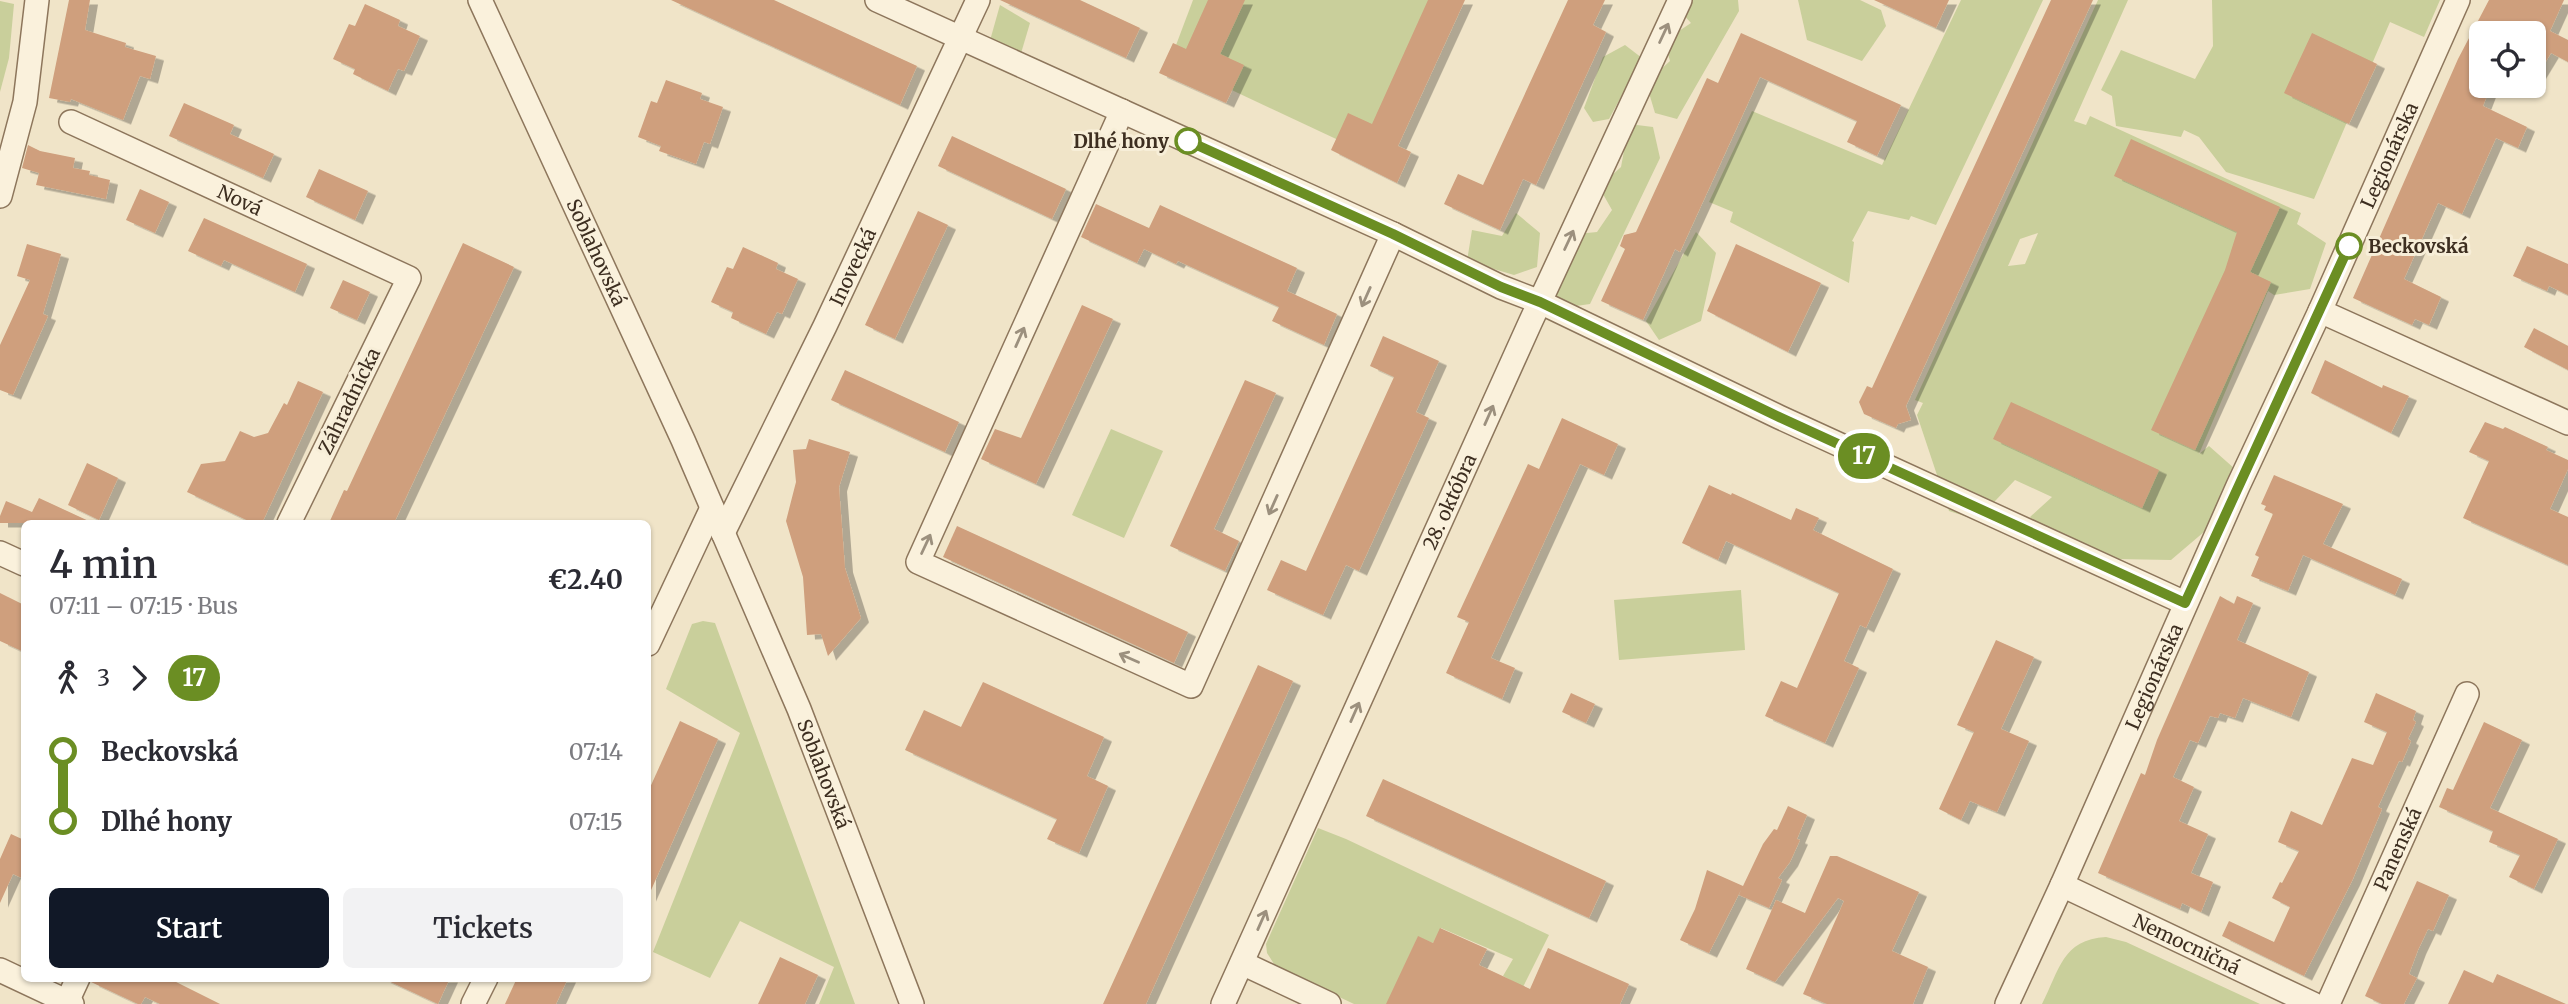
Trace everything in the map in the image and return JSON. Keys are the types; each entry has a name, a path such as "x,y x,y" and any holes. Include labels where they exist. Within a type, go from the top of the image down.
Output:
{"street":[{"path":"0,196 25,102 37,0"},
{"name":"Soblahovská","path":"480,0 594,245 799,709 912,1004"},
{"path":"877,0 1393,234 1779,417 2185,603"},
{"name":"Inovecká","path":"723,533 825,326 978,0"},
{"name":"28. októbra","path":"1223,1004 1679,0"},
{"name":"Legionárska","path":"2007,1004 2458,0"},
{"path":"1122,111 918,562 1191,686 1393,234"},
{"name":"Nová","path":"71,122 409,278"},
{"name":"Záhradnícka","path":"290,520 409,278"},
{"path":"2320,311 2568,423"},
{"path":"651,638 712,508"},
{"path":"0,553 21,563"},
{"name":"Panenská","path":"2328,1004 2467,694"},
{"name":"Nemocničná","path":"2062,885 2313,1004"},
{"path":"1242,963 1329,1004"},
{"path":"0,970 21,980"},
{"path":"25,982 69,1003 77,982"},
{"path":"473,1004 484,982"}],"green space":[{"path":"1193,0 1431,0 1366,153 1170,61"},
{"path":"1670,0 1738,0 1739,11 1677,119 1655,113 1646,83 1670,61 1664,41 1691,23"},
{"path":"1798,0 1860,0 1881,10 1886,26 1862,61 1807,40"},
{"path":"1961,0 2043,0 1936,225 1911,216 1909,220 1868,211 1852,241 1849,283 1730,222 1733,212 1709,202 1752,111 1882,165"},
{"path":"2098,0 2128,0 2074,121 2086,125 2090,116 2301,213 2297,224 2326,243 2310,289 2274,295 2268,291 2199,454 2209,446 2235,469 2218,520 2171,560 2062,558 2030,517 2052,497 2015,480 1977,520 1949,511 1917,415 1923,403 1915,400","holes":["2038,233 2025,264 2008,266 2020,239"]},
{"path":"2212,0 2440,0 2424,37 2390,22 2314,199 2226,172 2199,137 2184,130 2181,137 2116,126 2112,96 2101,90 2121,50 2195,79 2213,46"},
{"path":"0,1 14,4 9,58 0,92"},
{"path":"1000,5 1030,23 1019,60 989,44"},
{"path":"1625,45 1642,58 1609,119 1593,122 1584,108 1603,57"},
{"path":"1629,124 1653,127 1660,158 1590,304 1569,307 1551,291 1577,234 1597,232 1612,210 1599,187 1621,167"},
{"path":"1516,213 1540,233 1537,267 1514,275 1467,261 1472,230 1502,236"},
{"path":"1696,232 1716,253 1701,321 1659,340 1646,321"},
{"path":"1111,429 1163,451 1124,538 1072,515"},
{"path":"1741,590 1745,650 1619,660 1614,600"},
{"path":"703,621 715,623 855,1004 819,1004 834,967 740,921 710,978 653,952 740,733 666,689 692,624"},
{"path":"1318,828 1549,935 1523,987 1503,976 1513,959 1441,928 1433,943 1418,937 1387,1004 1354,1004 1276,967 1267,953 1266,944"},
{"path":"2106,937 2126,942 2260,1004 2042,1004 2064,958 2071,950 2091,939"}],"building":[{"path":"69,0 90,0 85,30 126,43 125,47 156,56 150,79 140,76 123,120 71,99 70,102 49,98"},
{"path":"671,0 774,0 917,66 900,105"},
{"path":"1000,0 1080,0 1140,28 1126,58"},
{"path":"1208,0 1245,0 1220,54 1244,65 1226,103 1159,73 1173,43 1186,49"},
{"path":"1428,0 1465,0 1398,146 1411,152 1397,183 1331,150 1348,113 1372,124"},
{"path":"1568,0 1605,0 1593,25 1606,32 1536,185 1523,179 1500,230 1444,204 1458,174 1483,185"},
{"path":"1874,0 1949,0 1936,28"},
{"path":"2051,0 2093,0 1906,406 1911,420 1898,424 1896,428 1864,414 1859,402 1867,386 1872,388"},
{"path":"2489,0 2564,0 2550,31 2568,40 2568,62 2551,53 2546,61 2546,21 2478,21"},
{"path":"365,4 400,20 398,26 420,36 404,71 398,69 388,91 353,74 355,69 333,59 349,24 355,26"},
{"path":"1741,33 1901,105 1877,156 1847,142 1857,121 1760,77 1680,252 1675,249 1643,320 1601,301 1625,249 1620,246 1624,235 1636,232 1707,78 1718,83"},
{"path":"2312,33 2377,64 2349,124 2284,93"},
{"path":"2469,38 2469,98 2486,98 2483,106 2527,127 2518,148 2496,138 2462,214 2438,203 2404,279 2441,297 2429,325 2415,319 2412,325 2353,298"},
{"path":"666,80 702,93 700,99 723,107 710,144 704,142 696,164 659,151 661,146 638,137 651,101 657,103"},
{"path":"184,103 234,125 230,134 274,154 263,178 169,136"},
{"path":"952,136 1066,189 1052,219 938,166"},
{"path":"2131,139 2280,207 2250,272 2271,282 2195,450 2151,430 2225,270 2237,232 2114,176"},
{"path":"28,145 40,151 75,158 73,168 90,171 89,175 110,180 106,199 36,185 39,173 22,168"},
{"path":"319,169 368,191 355,220 306,197"},
{"path":"140,189 169,202 155,233 126,220"},
{"path":"1096,204 1149,228 1160,205 1297,268 1287,291 1337,314 1324,345 1272,321 1279,307 1178,261 1176,264 1144,249 1137,263 1081,237"},
{"path":"918,211 948,225 895,339 865,325"},
{"path":"204,218 307,264 295,292 224,260 221,266 188,251"},
{"path":"463,243 514,267 395,520 330,520 344,490 347,491"},
{"path":"27,244 61,254 43,314 48,316 13,395 0,390 0,345 30,280 17,276"},
{"path":"1736,244 1821,283 1788,352 1707,311"},
{"path":"2527,246 2568,264 2568,295 2549,286 2547,291 2513,276"},
{"path":"743,247 778,263 776,269 798,279 782,314 777,312 766,334 731,318 733,312 711,302 727,267 733,269"},
{"path":"343,280 370,292 357,320 330,308"},
{"path":"1082,305 1113,319 1036,484 981,459 995,429 1021,438"},
{"path":"2534,328 2568,346 2568,370 2524,347"},
{"path":"1383,336 1439,361 1416,412 1429,418 1359,571 1346,565 1323,615 1267,590 1281,560 1306,571 1394,377 1370,366"},
{"path":"2325,360 2382,388 2383,385 2409,396 2391,433 2311,393"},
{"path":"845,370 959,422 945,452 831,400"},
{"path":"1245,380 1276,393 1214,529 1239,541 1225,571 1170,546"},
{"path":"298,381 323,392 263,520 247,520 187,492 201,464 225,461 240,431 254,437 268,433 284,403 287,405"},
{"path":"2011,402 2159,470 2142,508 1993,439"},
{"path":"1562,418 1618,444 1604,475 1580,464 1491,658 1515,668 1502,699 1446,673 1469,622 1457,617 1528,464 1539,469"},
{"path":"2485,422 2503,429 2505,427 2548,447 2546,450 2568,460 2568,469 2550,509 2568,517 2568,565 2463,518 2489,461 2469,452"},
{"path":"809,439 850,452 839,487 845,568 861,618 828,656 821,634 807,635 803,577 786,521 796,482 793,450 806,449"},
{"path":"87,463 118,478 99,520 68,505"},
{"path":"2274,475 2343,504 2323,544 2402,579 2395,595 2303,555 2288,591 2251,576 2259,557 2255,555 2273,514 2264,510 2266,506 2261,504"},
{"path":"1709,485 1791,520 1796,508 1819,518 1813,530 1893,569 1866,628 1860,625 1844,661 1859,668 1825,743 1765,716 1781,681 1797,688 1839,593 1726,541 1718,560 1682,543"},
{"path":"39,498 87,520 21,520 21,523 0,523 6,501 32,512"},
{"path":"957,526 1188,632 1174,663 943,557"},
{"path":"0,593 21,604 21,651 0,641"},
{"path":"2220,596 2234,604 2237,596 2253,603 2237,640 2309,672 2291,717 2243,698 2235,718 2220,713 2218,718 2210,716 2198,743 2190,740 2173,777 2194,787 2179,821 2208,834 2191,873 2213,882 2201,912 2182,903 2180,909 2098,873 2141,773 2145,775 2157,740"},
{"path":"1996,640 2034,657 2001,729 2029,741 1997,812 1970,801 1961,820 1939,809 1974,732 1957,725"},
{"path":"1258,665 1293,681 1146,1004 1103,1004"},
{"path":"983,682 1104,737 1087,776 1108,786 1079,853 1047,839 1057,819 905,750 924,710 961,727"},
{"path":"1571,693 1595,704 1586,723 1562,712"},
{"path":"2376,693 2416,711 2413,720 2416,722 2402,762 2399,761 2378,807 2382,809 2352,881 2304,976 2222,936 2229,921 2274,942 2290,907 2272,898 2299,851 2278,842 2291,811 2322,825 2352,758 2373,765 2387,732 2364,722"},
{"path":"680,721 718,739 651,890 651,785"},
{"path":"2484,722 2522,740 2490,808 2558,839 2534,889 2509,877 2520,855 2489,842 2493,831 2439,807 2447,788 2453,790"},
{"path":"1383,779 1606,881 1589,918 1366,816"},
{"path":"1788,806 1807,815 1790,862 1778,878 1782,880 1769,908 1739,895 1741,890 1709,953 1680,940 1695,909 1707,870 1743,886 1763,844 1774,829 1777,830"},
{"path":"11,834 21,839 21,878 13,874 0,903 0,859"},
{"path":"1830,856 1837,856 1919,892 1892,951 1928,967 1913,1004 1827,1004 1803,994 1844,901 1838,898 1775,982 1746,969 1776,900 1805,913"},
{"path":"2417,881 2449,895 2433,931 2428,929 2418,950 2409,974 2417,978 2404,1004 2382,1004 2365,996"},
{"path":"1440,928 1487,949 1479,965 1530,989 1548,948 1629,984 1620,1004 1386,1004 1418,936 1433,943"},
{"path":"780,957 818,975 805,1004 758,1004"},
{"path":"2464,970 2493,983 2497,974 2566,1004 2448,1004"},
{"path":"91,982 176,982 220,1004 160,1004 145,997 141,1004"},
{"path":"391,982 448,982 438,1004"},
{"path":"515,982 566,982 556,1004 505,1004"}],"bus line":[{"name":"17","path":"1188,141 2185,603 2349,246"}],"place":[{"name":"Dlhé hony","path":"1188,141"},
{"name":"Beckovská","path":"2349,246"}]}
